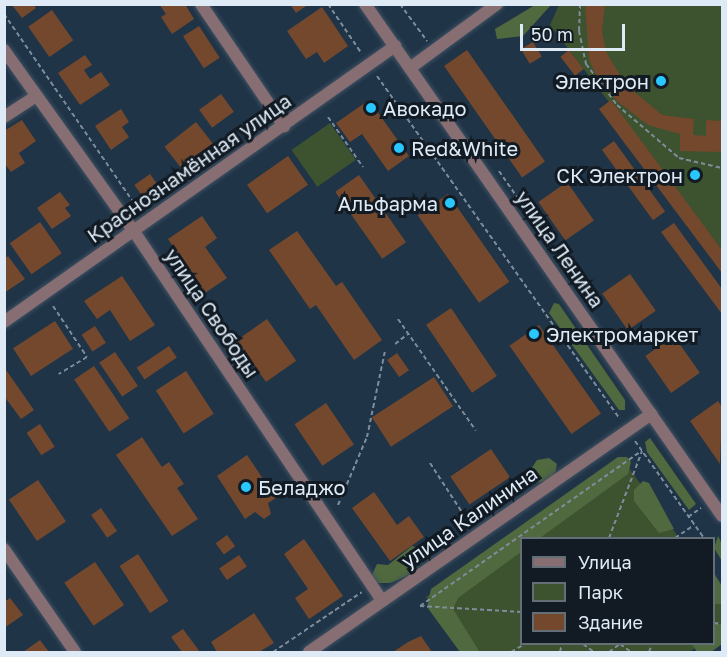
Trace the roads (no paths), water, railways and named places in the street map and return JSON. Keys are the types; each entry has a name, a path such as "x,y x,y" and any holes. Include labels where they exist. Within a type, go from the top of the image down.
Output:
{"street":[{"path":"201,4 284,126"},
{"name":"улица Ленина","path":"365,4 723,516"},
{"path":"410,68 497,4"},
{"name":"Краснознамённая улица","path":"4,322 395,46"},
{"name":"улица Свободы","path":"4,50 133,230 382,602"},
{"path":"4,117 36,96"},
{"name":"улица Калинина","path":"309,652 651,414"},
{"path":"4,549 75,652"}],"place":[{"name":"Электрон","path":"661,81"},
{"name":"Авокадо","path":"371,108"},
{"name":"Red&White","path":"399,148"},
{"name":"СК Электрон","path":"695,175"},
{"name":"Альфарма","path":"450,203"},
{"name":"Электромаркет","path":"534,334"},
{"name":"Беладжо","path":"246,487"}]}
